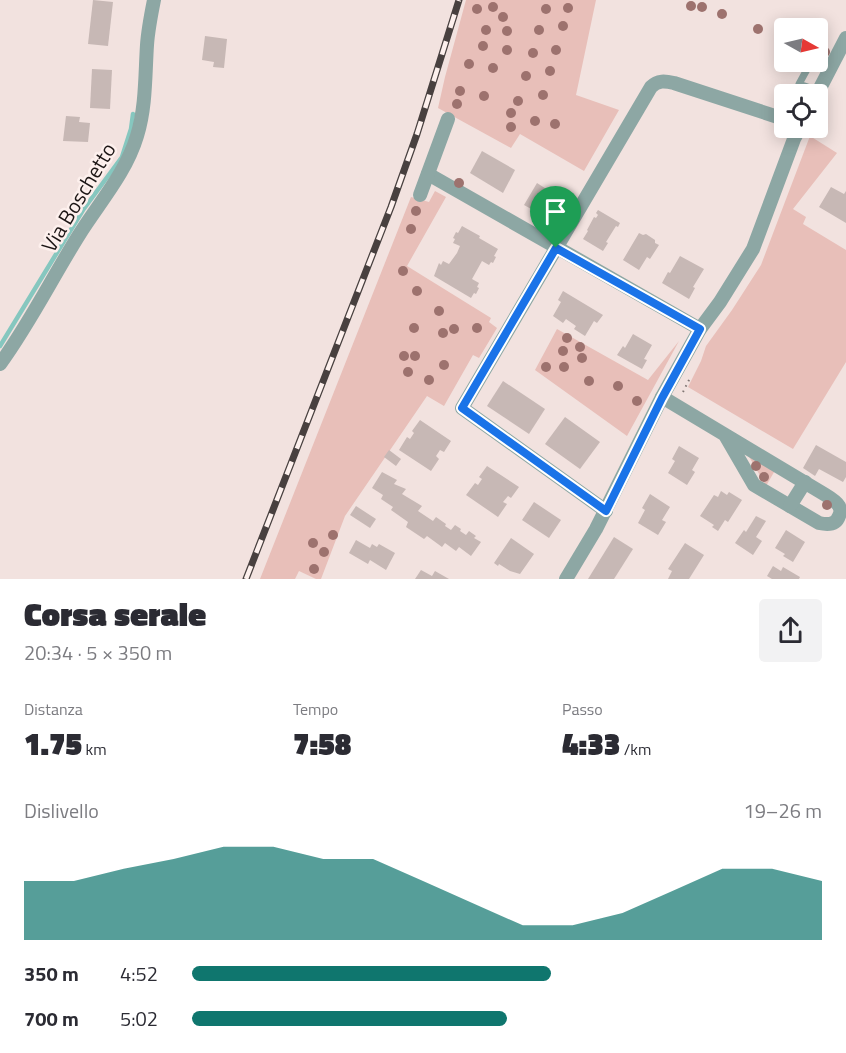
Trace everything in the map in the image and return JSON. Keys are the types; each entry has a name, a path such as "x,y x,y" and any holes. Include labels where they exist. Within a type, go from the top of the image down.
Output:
{"street":[{"name":"Via Boschetto","path":"0,364 29,322 66,255 132,150 142,110 147,46 154,0"},
{"path":"823,84 846,38"},
{"path":"606,511 462,408 642,100 655,83 666,82 774,116"},
{"path":"420,195 448,119"},
{"path":"566,579 590,542 662,398 700,329 730,287 753,249 795,138"},
{"path":"428,174 700,329"},
{"path":"662,398 725,435 805,482 834,500 841,512 838,519 832,524 819,523 754,485 725,435"},
{"path":"790,506 805,482"}],"lane":[{"path":"828,62 833,64"}],"shaded area":[{"path":"466,0 596,0 576,95 619,110 584,171 520,134 511,148 438,108"},
{"path":"809,138 813,138 837,153 793,209 806,217 803,224 846,250 846,362 793,449 688,387 706,346 761,265"},
{"path":"435,191 446,197 407,266 491,318 489,322 497,328 479,358 473,355 444,406 427,396 345,516 321,579 299,571 295,579 260,579 411,197 429,202"},
{"path":"557,329 648,380 679,341 627,436 535,370"},
{"path":"744,448 777,467 766,486"}],"building":[{"path":"93,0 113,2 108,46 88,44"},
{"path":"205,36 227,39 224,68 213,67 214,62 202,60"},
{"path":"92,69 112,70 110,109 90,108"},
{"path":"66,116 80,117 79,122 90,123 88,142 63,141"},
{"path":"482,151 515,170 503,193 470,173"},
{"path":"537,183 551,192 547,199 550,201 542,215 524,205"},
{"path":"831,187 844,194 846,191 846,223 819,207"},
{"path":"598,210 620,223 606,242 608,243 603,251 583,239 594,217 598,215 596,213"},
{"path":"462,226 498,249 493,263 489,265 482,261 472,279 479,283 477,287 479,288 471,298 434,276 439,263 441,265 443,261 449,264 457,253 460,246 453,243 455,239 453,238"},
{"path":"639,233 646,234 659,245 650,259 647,257 639,270 623,260"},
{"path":"680,256 704,269 689,299 662,283"},
{"path":"563,291 603,315 597,323 594,321 585,336 574,329 576,326 566,319 563,323 553,316 561,302 558,300"},
{"path":"633,334 652,345 644,359 647,360 642,369 617,355 623,346 625,348"},
{"path":"503,381 545,409 529,434 487,406"},
{"path":"565,417 600,442 580,469 545,444"},
{"path":"420,420 451,441 444,452 440,450 436,456 439,459 431,471 399,450 407,437 410,439 414,433 412,431"},
{"path":"816,445 846,462 846,477 843,482 819,469 815,476 803,468"},
{"path":"679,446 699,458 692,470 695,472 687,485 668,473 675,461 672,459"},
{"path":"389,450 401,459 396,466 384,457"},
{"path":"487,466 519,487 511,498 508,496 503,502 507,504 498,517 466,495 475,483 478,485 482,479 479,477"},
{"path":"382,472 397,480 394,484 406,489 402,494 422,506 418,511 433,521 436,517 451,530 455,525 466,535 469,531 476,536 474,538 481,542 471,556 459,547 456,551 445,543 442,547 427,536 424,539 406,527 408,522 391,510 393,507 381,499 383,495 372,488"},
{"path":"721,491 727,495 729,492 742,500 728,522 725,520 718,531 712,527 714,525 700,516 714,495 718,497"},
{"path":"650,494 670,507 662,520 666,522 658,535 638,523 645,510 642,508"},
{"path":"534,502 561,520 549,538 522,520"},
{"path":"356,506 376,519 370,528 350,515"},
{"path":"756,516 766,521 756,537 762,541 753,555 735,543 744,530 746,532"},
{"path":"786,530 805,542 793,562 775,548"},
{"path":"614,537 633,549 614,579 588,579"},
{"path":"511,538 534,554 520,574 494,563"},
{"path":"356,540 370,548 372,544 377,547 379,544 395,553 386,570 370,560 368,564 349,553"},
{"path":"685,543 704,555 689,579 668,579 672,571 668,569"},
{"path":"773,566 781,571 783,567 800,577 799,579 772,579 767,576"},
{"path":"421,570 432,576 435,571 449,579 415,579"}],"waterway":[{"path":"0,346 83,210 122,157 133,114"}],"railway":[{"path":"246,579 391,207 417,134 459,0"}],"route":[{"path":"556,248 700,329 662,398 606,511 462,408 556,248"}]}
